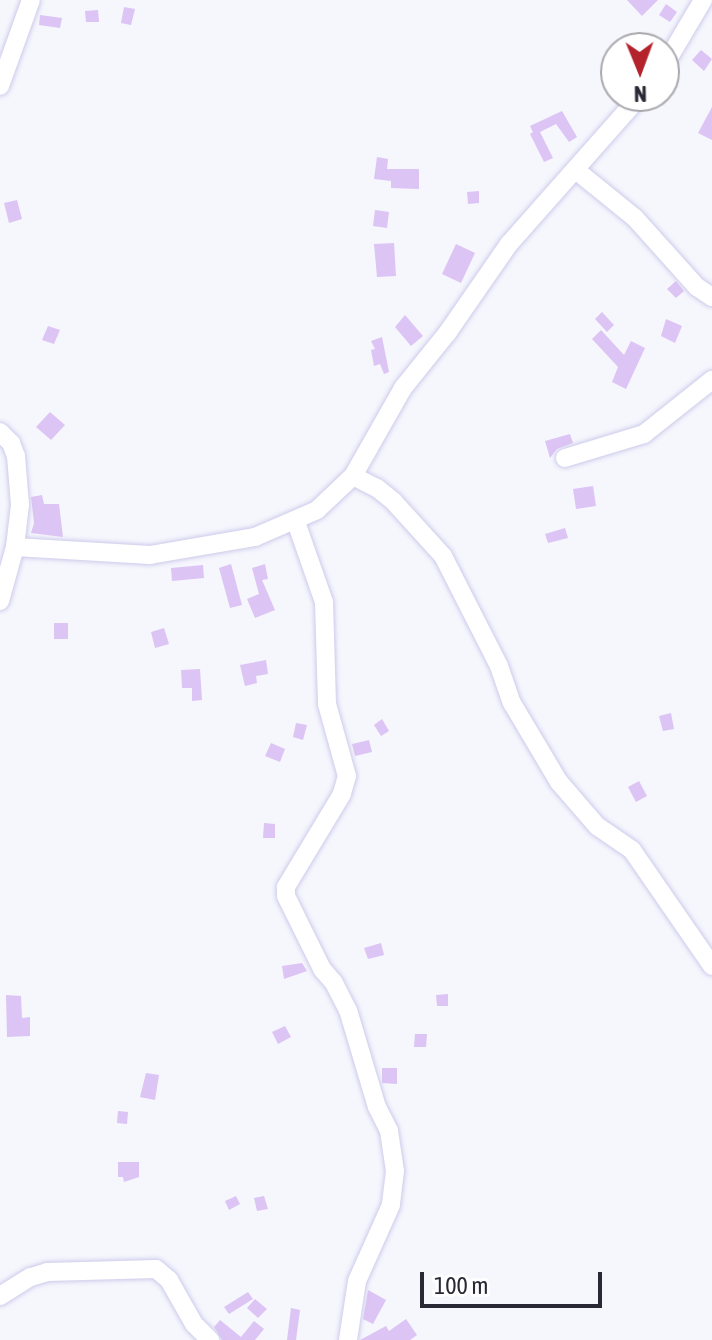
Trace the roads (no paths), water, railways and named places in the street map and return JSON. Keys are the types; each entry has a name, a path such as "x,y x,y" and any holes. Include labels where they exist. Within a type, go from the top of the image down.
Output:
{"street":[{"path":"0,86 31,0"},
{"path":"680,39 703,0"},
{"path":"15,547 150,555 255,537 296,522 332,499 353,476 403,388 448,332 509,244 627,112"},
{"path":"577,171 635,218 697,287 712,297"},
{"path":"565,458 644,434 712,380"},
{"path":"0,432 11,443 20,476 15,547 0,601"},
{"path":"353,476 377,488 394,502 443,556 499,666 512,703 559,782 597,826 632,850 712,966"},
{"path":"296,522 324,602 327,704 347,776 342,794 286,887 286,896 322,969 334,983 348,1010 377,1107 389,1131 395,1171 391,1205 357,1281 348,1340"},
{"path":"0,1296 31,1277 47,1272 156,1269 169,1280 194,1324 210,1340"}]}
